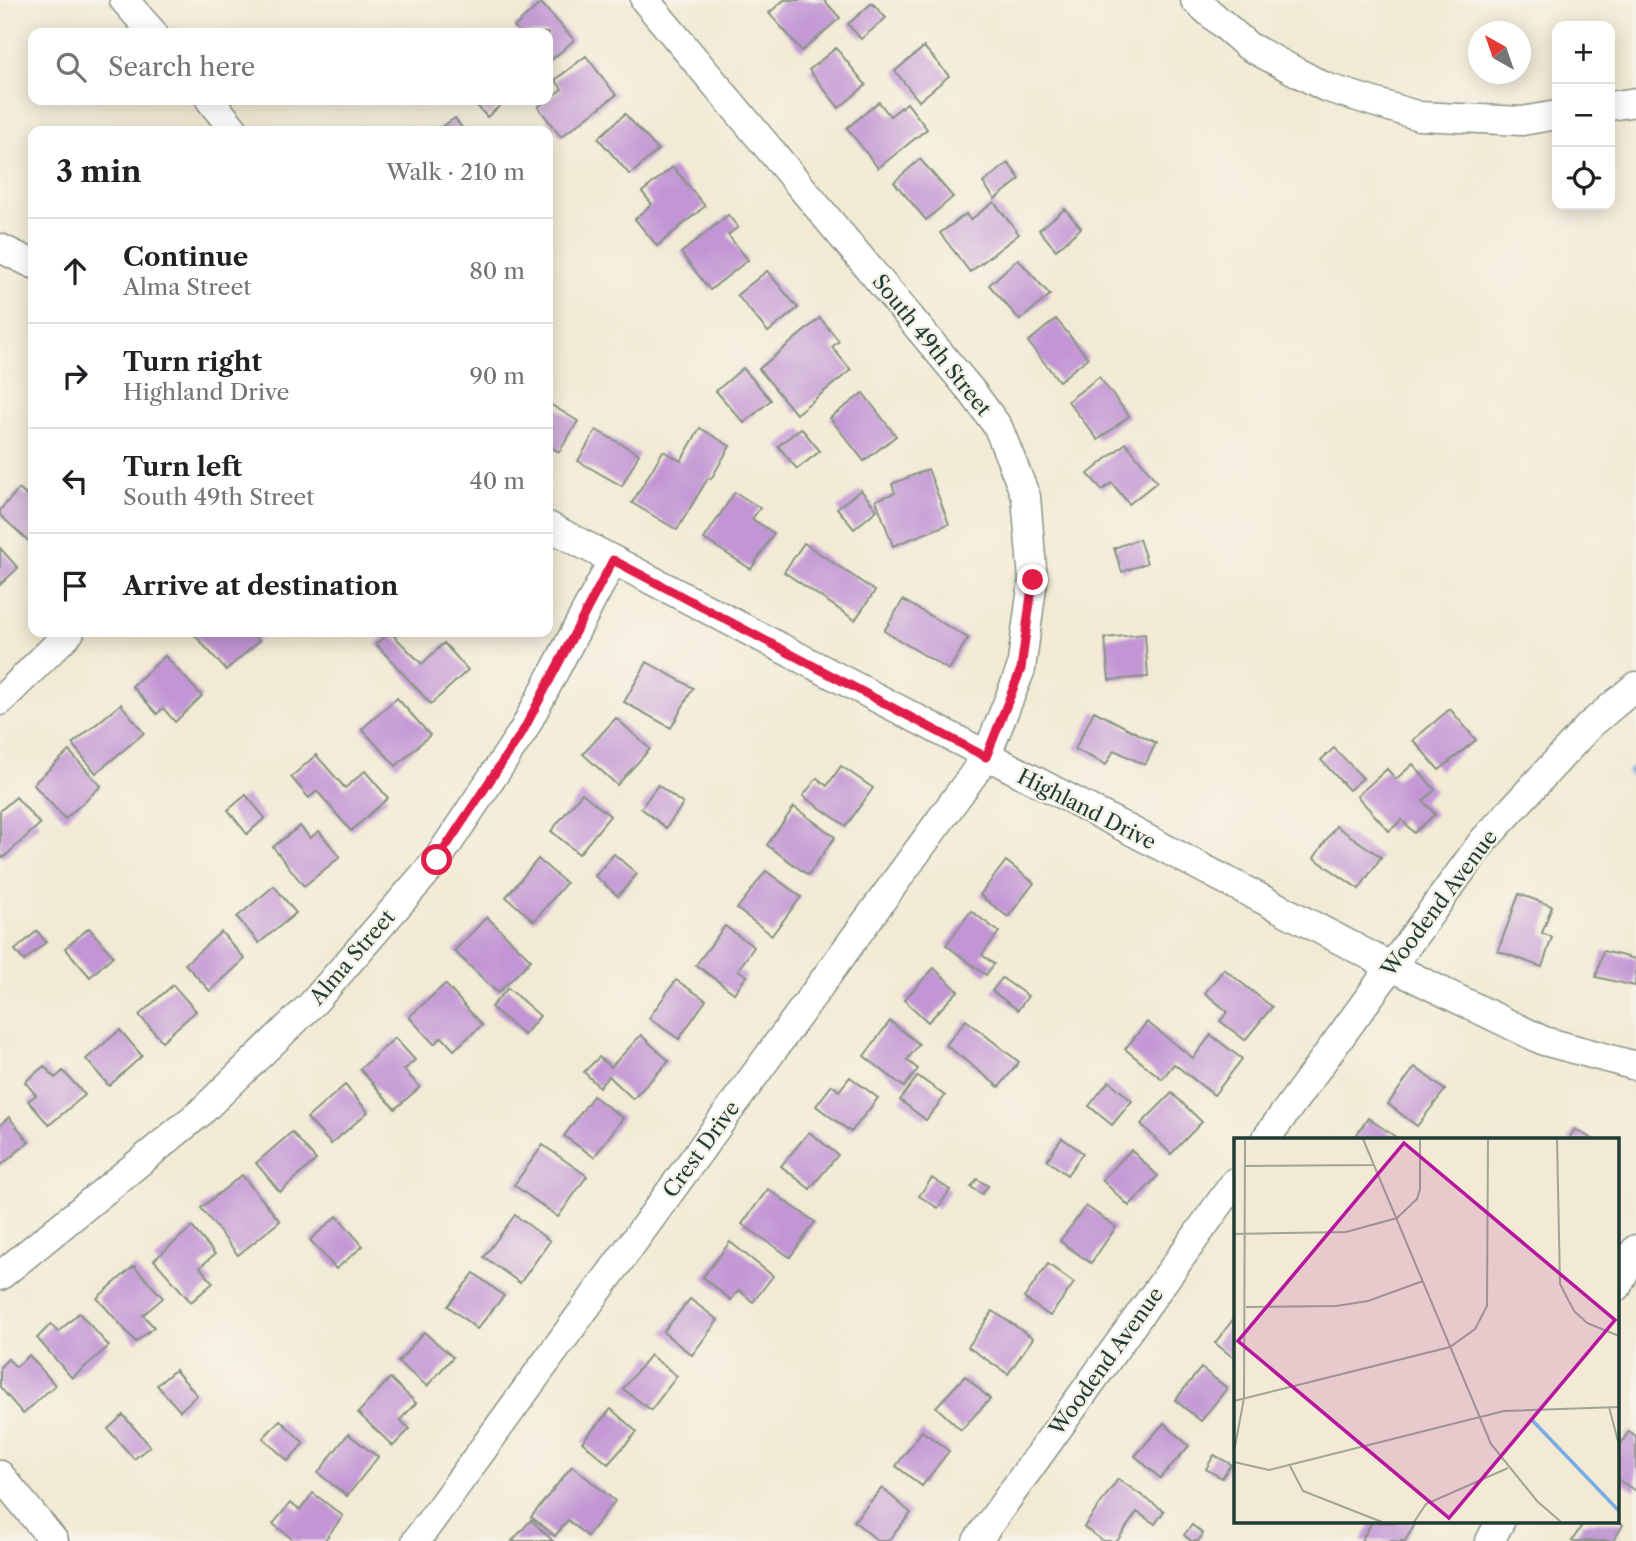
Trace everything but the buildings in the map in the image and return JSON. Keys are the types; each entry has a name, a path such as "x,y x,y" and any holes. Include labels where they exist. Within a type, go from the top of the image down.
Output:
{"street":[{"path":"124,0 149,28"},
{"name":"South 49th Street","path":"645,0 973,393 998,427 1026,497 1033,580 1021,669 986,757"},
{"path":"1195,0 1248,46 1325,87 1419,116 1522,121 1552,116"},
{"path":"1615,105 1636,102"},
{"path":"214,105 231,126"},
{"path":"0,248 28,262"},
{"name":"Highland Drive","path":"553,529 1390,966 1545,1041 1636,1066"},
{"name":"Alma Street","path":"0,1276 200,1113 313,1003 428,870 523,731 613,560"},
{"path":"0,701 65,637"},
{"name":"Woodend Avenue","path":"1266,1138 1483,841 1590,725 1636,686"},
{"name":"Crest Drive","path":"416,1541 986,757"},
{"name":"Woodend Avenue","path":"977,1541 1234,1183"},
{"path":"1618,1285 1636,1248"},
{"path":"0,1475 54,1541"},
{"path":"1490,1541 1499,1524"}],"waterway":[{"path":"1632,772 1636,773"}],"route":[{"path":"437,860 523,731 613,560 986,757 1021,669 1033,580"}]}
